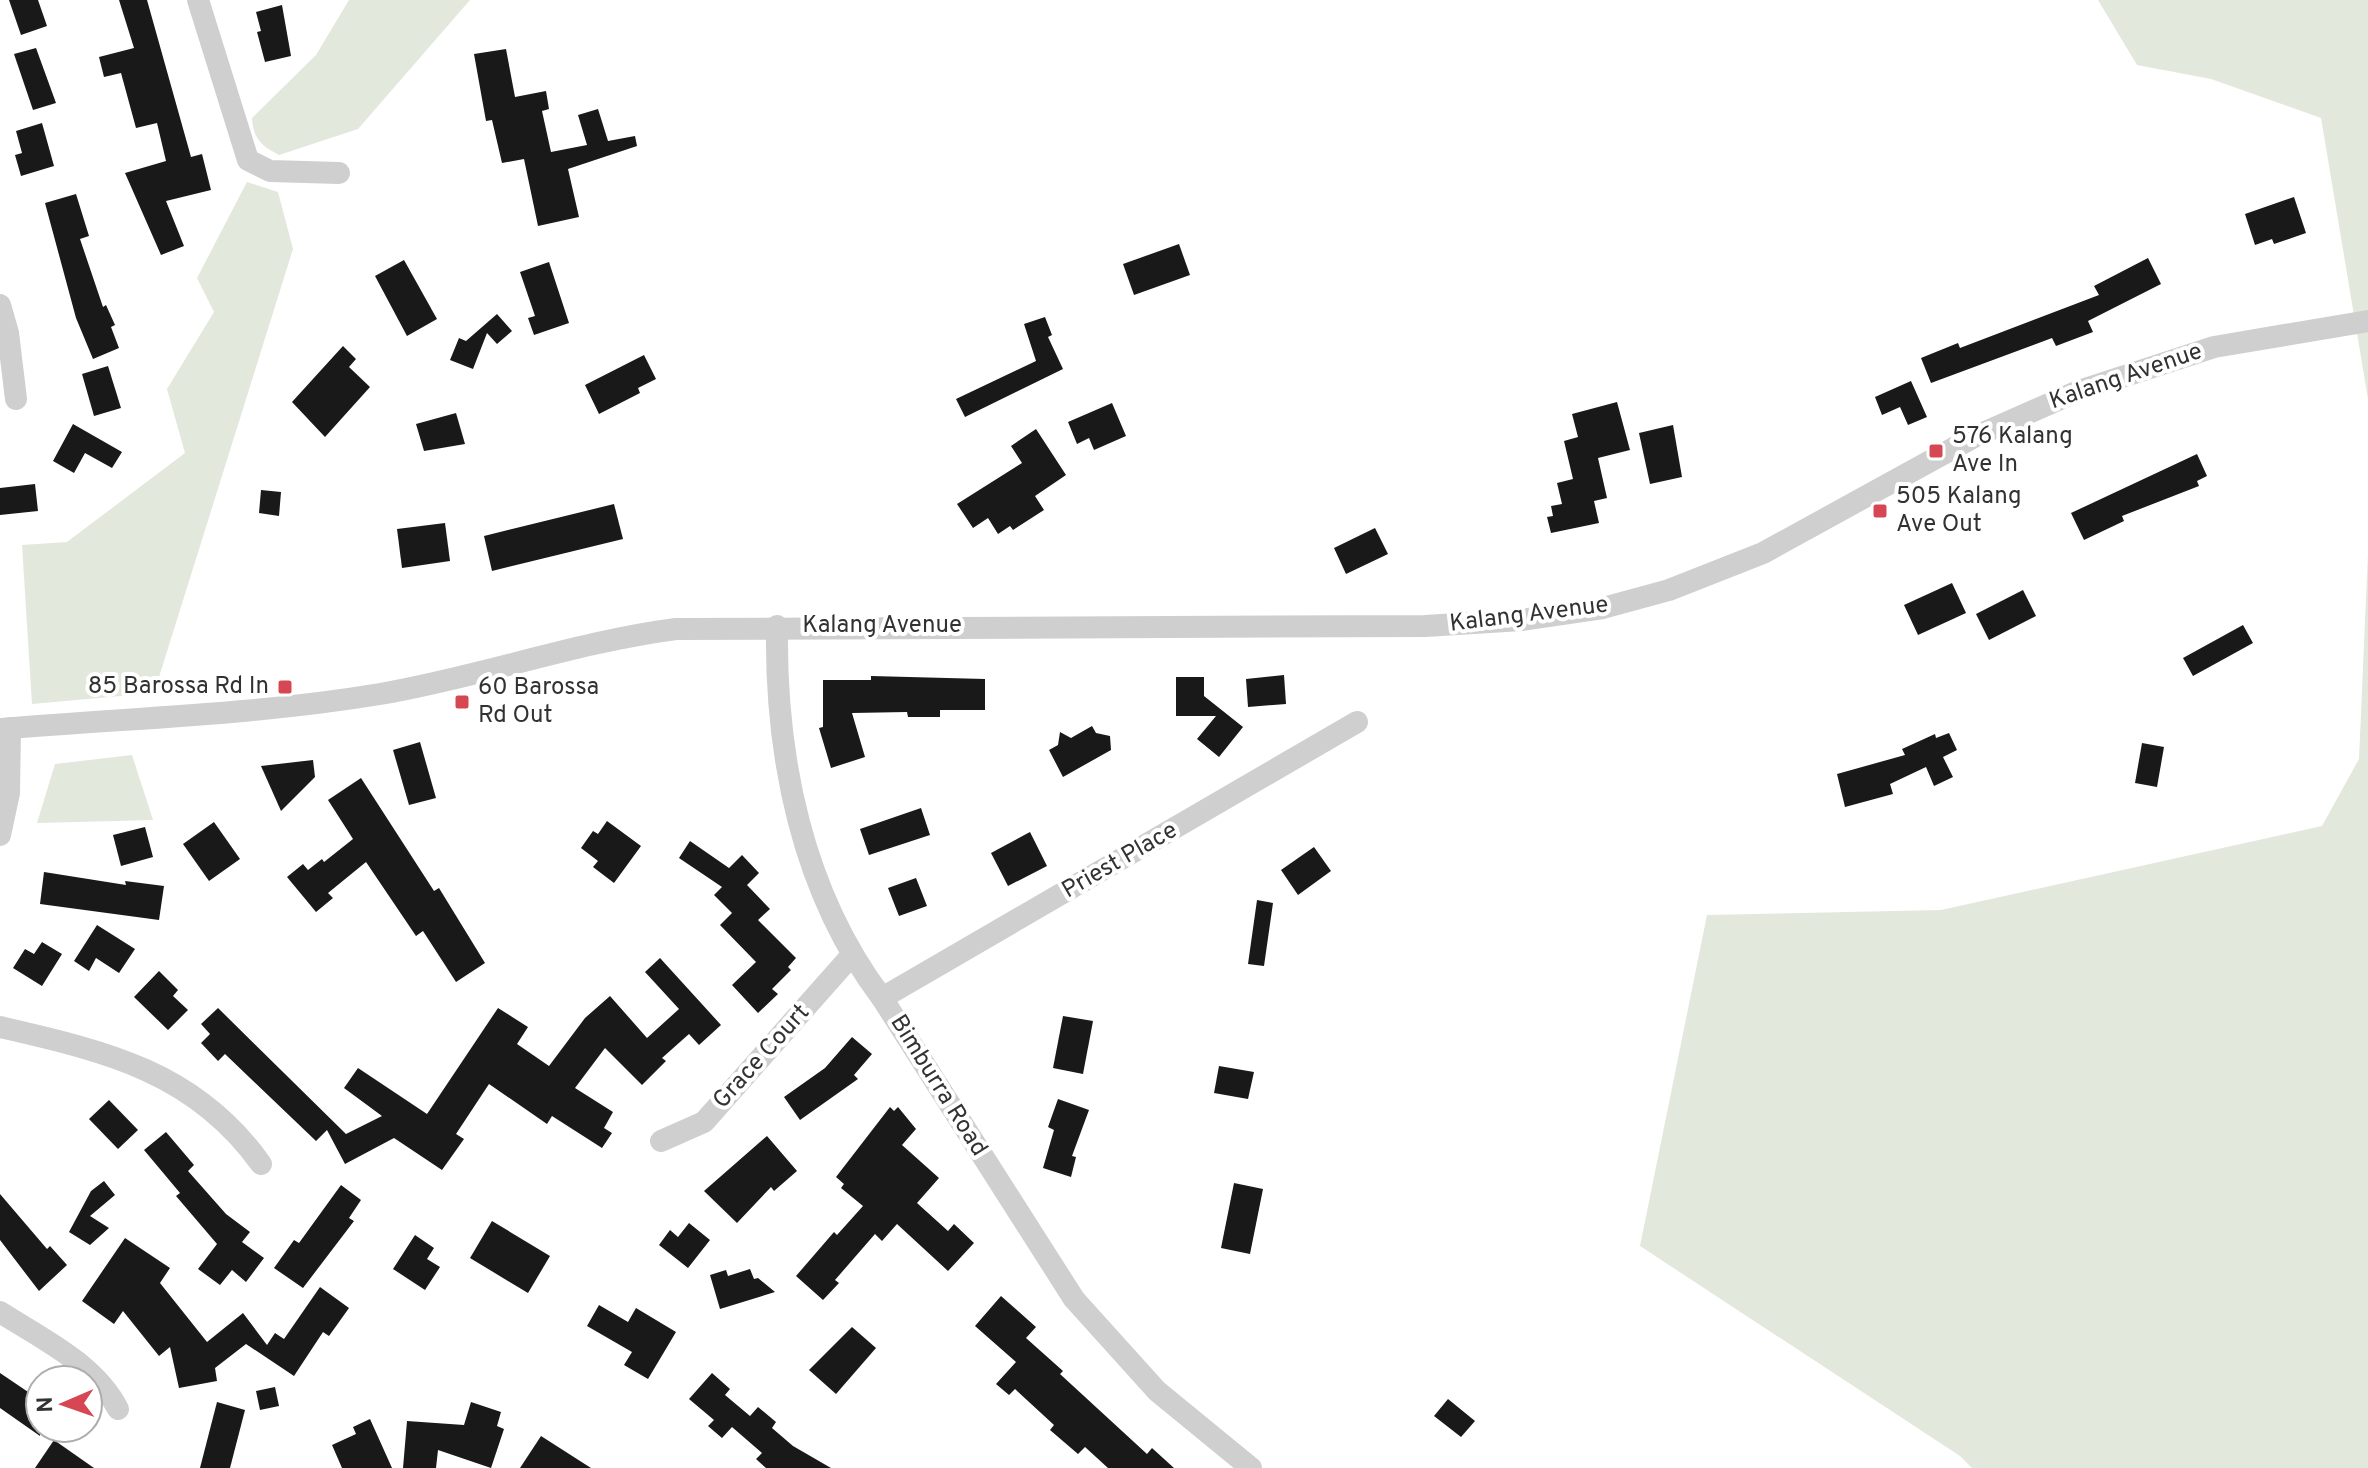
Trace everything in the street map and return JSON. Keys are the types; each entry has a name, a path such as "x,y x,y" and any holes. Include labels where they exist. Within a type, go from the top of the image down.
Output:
{"street":[{"path":"198,0 248,160 270,171 339,173"},
{"path":"0,305 8,333 16,399"},
{"name":"Kalang Avenue","path":"5,729 317,703 426,685 638,634 709,627 1425,626 1522,620 1603,608 1669,590 1763,553 1974,437 2076,392 2214,347 2368,321"},
{"name":"Bimburra Road","path":"777,626 777,664 792,795 812,866 851,956 882,998 1074,1299 1157,1391 1251,1468"},
{"name":"Priest Place","path":"882,998 1357,722"},
{"path":"0,835 9,793 5,729"},
{"name":"Grace Court","path":"661,1141 704,1122 851,956"},
{"path":"0,1027 108,1053 159,1074 215,1113 261,1164"},
{"path":"0,1312 82,1366 110,1393 118,1409"}],"shaded area":[{"path":"349,0 470,0 358,129 279,155 259,141 252,118 316,55"},
{"path":"2098,0 2368,0 2368,399 2321,118 2211,79 2137,65"},
{"path":"247,182 278,192 293,249 154,693 32,704 22,545 67,542 185,453 167,389 214,312 197,278"},
{"path":"2368,554 2368,1468 1972,1468 1960,1456 1640,1246 1707,915 1941,910 2322,826 2359,759"},
{"path":"132,755 153,820 37,823 55,764"}],"building":[{"path":"9,0 38,0 47,26 21,35"},
{"path":"119,0 147,0 191,157 202,154 211,190 166,201 184,246 161,255 125,173 166,161 157,123 136,128 121,73 104,77 99,57 134,48"},
{"path":"282,5 291,56 265,62 257,32 261,31 256,12"},
{"path":"36,48 56,103 33,110 14,54"},
{"path":"506,49 515,97 546,91 549,109 542,111 551,152 587,145 578,115 598,109 608,141 635,136 637,146 568,169 579,217 538,226 524,159 502,163 492,120 486,121 474,54"},
{"path":"42,123 54,166 21,176 15,155 22,153 16,131"},
{"path":"76,194 89,236 80,239 103,307 106,305 115,325 111,327 119,348 93,359 76,318 45,203"},
{"path":"2294,197 2306,233 2274,244 2272,239 2255,245 2245,214"},
{"path":"1179,244 1190,275 1134,295 1123,264"},
{"path":"2148,258 2161,284 2088,321 2093,332 2056,346 2052,338 1931,383 1921,358 1958,343 1960,348 2099,295 2094,286"},
{"path":"404,260 437,319 407,336 375,276"},
{"path":"549,262 569,323 534,335 528,318 535,316 520,272"},
{"path":"497,314 512,331 497,344 487,333 473,369 450,360 459,338 466,341"},
{"path":"1045,317 1052,335 1048,337 1063,369 965,417 956,399 1036,361 1024,324"},
{"path":"343,346 356,359 349,367 370,387 325,437 292,402"},
{"path":"644,355 656,379 638,388 640,393 599,414 585,385"},
{"path":"108,366 121,408 94,416 82,374"},
{"path":"1911,381 1927,417 1908,425 1900,407 1882,415 1875,397"},
{"path":"1617,402 1630,450 1598,458 1607,498 1594,501 1599,523 1551,533 1547,517 1553,516 1551,506 1562,504 1557,483 1573,479 1564,441 1578,437 1572,414"},
{"path":"1112,403 1126,436 1094,450 1089,438 1077,444 1068,422"},
{"path":"456,413 465,444 424,451 416,424"},
{"path":"73,424 122,452 112,468 85,453 74,473 53,461"},
{"path":"1673,425 1682,477 1650,484 1639,433"},
{"path":"1036,429 1066,475 1035,496 1044,510 1013,530 1010,526 998,534 988,518 973,528 957,504 1022,463 1011,446"},
{"path":"2197,454 2207,476 2197,481 2199,486 2122,516 2124,521 2084,540 2071,513"},
{"path":"35,484 38,511 0,515 0,488"},
{"path":"261,490 281,492 279,516 259,513"},
{"path":"614,504 623,539 492,571 484,536"},
{"path":"445,523 450,561 402,568 397,529"},
{"path":"1375,528 1388,554 1346,574 1334,548"},
{"path":"1952,583 1966,613 1918,635 1904,605"},
{"path":"2023,590 2036,616 1989,640 1976,614"},
{"path":"2243,625 2253,643 2193,676 2183,658"},
{"path":"1284,675 1286,704 1248,707 1246,679"},
{"path":"871,676 985,679 985,710 940,710 940,717 908,717 907,712 852,713 865,757 831,768 819,728 823,727 823,680 871,680"},
{"path":"1176,677 1204,677 1204,696 1243,727 1219,757 1197,739 1216,716 1176,716"},
{"path":"1092,726 1096,733 1110,736 1111,750 1063,777 1049,750 1058,745 1060,732 1071,738"},
{"path":"1949,733 1957,750 1943,757 1953,777 1934,786 1926,767 1890,784 1893,794 1845,807 1837,774 1905,755 1902,749 1935,734 1936,738"},
{"path":"420,742 436,798 409,805 393,750"},
{"path":"2142,743 2164,747 2157,787 2135,783"},
{"path":"313,760 315,777 281,811 261,766"},
{"path":"361,778 434,891 439,888 485,963 456,982 423,931 416,936 366,862 328,893 333,898 316,912 287,877 303,864 308,870 322,859 324,862 353,839 328,800"},
{"path":"921,808 930,835 869,855 860,829"},
{"path":"607,821 641,846 614,883 593,867 598,861 581,848 593,831 598,834"},
{"path":"214,822 240,859 209,881 183,844"},
{"path":"145,827 153,857 121,866 113,835"},
{"path":"1030,832 1047,866 1008,886 991,853"},
{"path":"690,841 729,868 742,855 759,873 747,885 770,909 758,920 796,958 788,967 791,970 772,989 778,994 758,1013 732,985 756,962 720,925 732,913 714,895 722,887 679,858"},
{"path":"1314,847 1331,871 1298,895 1281,870"},
{"path":"44,872 126,885 125,881 164,886 159,920 40,904"},
{"path":"916,878 927,906 899,916 888,888"},
{"path":"1257,900 1273,903 1264,966 1248,964"},
{"path":"97,925 135,949 119,973 96,958 89,971 74,961"},
{"path":"42,942 62,954 42,986 13,968 25,949 34,954"},
{"path":"660,958 721,1025 699,1045 689,1034 662,1058 666,1061 642,1085 605,1048 575,1088 613,1112 604,1128 612,1133 602,1148 552,1116 547,1124 489,1084 456,1134 464,1139 442,1170 394,1138 345,1164 327,1130 316,1141 225,1054 218,1061 201,1043 210,1034 201,1024 218,1008 346,1134 382,1116 344,1088 358,1068 427,1114 498,1008 528,1027 517,1044 549,1066 585,1018 610,996 647,1038 679,1009 645,972"},
{"path":"159,971 178,990 173,996 188,1010 168,1030 134,997"},
{"path":"1063,1016 1093,1021 1083,1074 1053,1068"},
{"path":"852,1037 872,1054 854,1075 858,1079 800,1120 784,1097 825,1068"},
{"path":"1219,1066 1254,1072 1248,1099 1214,1093"},
{"path":"1058,1099 1089,1110 1072,1156 1076,1157 1071,1177 1043,1168 1054,1130 1048,1127"},
{"path":"109,1100 138,1130 118,1149 89,1119"},
{"path":"890,1107 894,1111 898,1107 916,1129 902,1145 939,1178 917,1203 948,1231 954,1224 974,1243 948,1271 897,1224 882,1241 875,1234 835,1280 839,1283 823,1300 796,1276 834,1232 837,1235 863,1206 841,1188 844,1184 836,1177"},
{"path":"166,1132 194,1165 188,1171 226,1214 250,1232 242,1242 264,1258 246,1282 232,1270 220,1285 198,1269 217,1244 176,1196 180,1193 144,1150"},
{"path":"767,1136 797,1171 774,1191 771,1187 737,1223 704,1191"},
{"path":"104,1181 115,1195 90,1216 109,1228 90,1245 69,1232 91,1191"},
{"path":"1234,1183 1263,1189 1250,1254 1221,1248"},
{"path":"341,1185 361,1200 349,1218 354,1221 303,1288 274,1268 294,1240 299,1243"},
{"path":"0,1194 47,1249 50,1246 67,1265 39,1291 0,1240"},
{"path":"492,1221 550,1256 528,1293 470,1258"},
{"path":"689,1223 710,1240 688,1268 659,1245 670,1230 678,1237"},
{"path":"415,1235 434,1248 427,1259 440,1267 425,1290 393,1269"},
{"path":"125,1238 170,1268 160,1283 207,1342 243,1313 267,1345 275,1333 284,1339 320,1287 349,1308 329,1336 323,1332 294,1376 246,1344 215,1368 217,1381 179,1388 170,1347 159,1356 123,1311 114,1324 82,1301"},
{"path":"750,1269 754,1279 758,1278 775,1292 720,1309 710,1275 726,1270 728,1276"},
{"path":"1001,1296 1036,1327 1026,1338 1063,1371 1060,1374 1147,1454 1152,1448 1174,1468 1108,1468 1085,1447 1078,1454 1050,1430 1054,1425 1015,1389 1009,1395 996,1384 1016,1362 975,1326"},
{"path":"599,1305 628,1322 636,1308 676,1332 648,1379 624,1365 632,1352 587,1326"},
{"path":"852,1327 876,1348 836,1394 809,1370"},
{"path":"0,1373 24,1389 24,1425 0,1408"},
{"path":"712,1373 730,1389 725,1395 750,1416 758,1407 776,1422 772,1428 793,1446 831,1468 766,1468 756,1459 762,1453 732,1427 722,1438 708,1426 714,1420 689,1399"},
{"path":"275,1387 279,1406 260,1410 256,1391"},
{"path":"1448,1399 1475,1421 1461,1437 1434,1416"},
{"path":"217,1402 245,1410 230,1468 200,1468"},
{"path":"471,1402 501,1412 497,1426 504,1429 491,1468 438,1450 436,1468 403,1468 407,1421 464,1425"},
{"path":"370,1419 392,1468 342,1468 332,1445 356,1434 353,1427"},
{"path":"541,1436 591,1468 520,1468"},
{"path":"51,1444 60,1444 94,1468 35,1468"}],"place":[{"name":"576 Kalang Ave In","path":"1936,451"},
{"name":"505 Kalang Ave Out","path":"1880,511"},
{"name":"85 Barossa Rd In","path":"285,687"},
{"name":"60 Barossa Rd Out","path":"462,702"}]}
